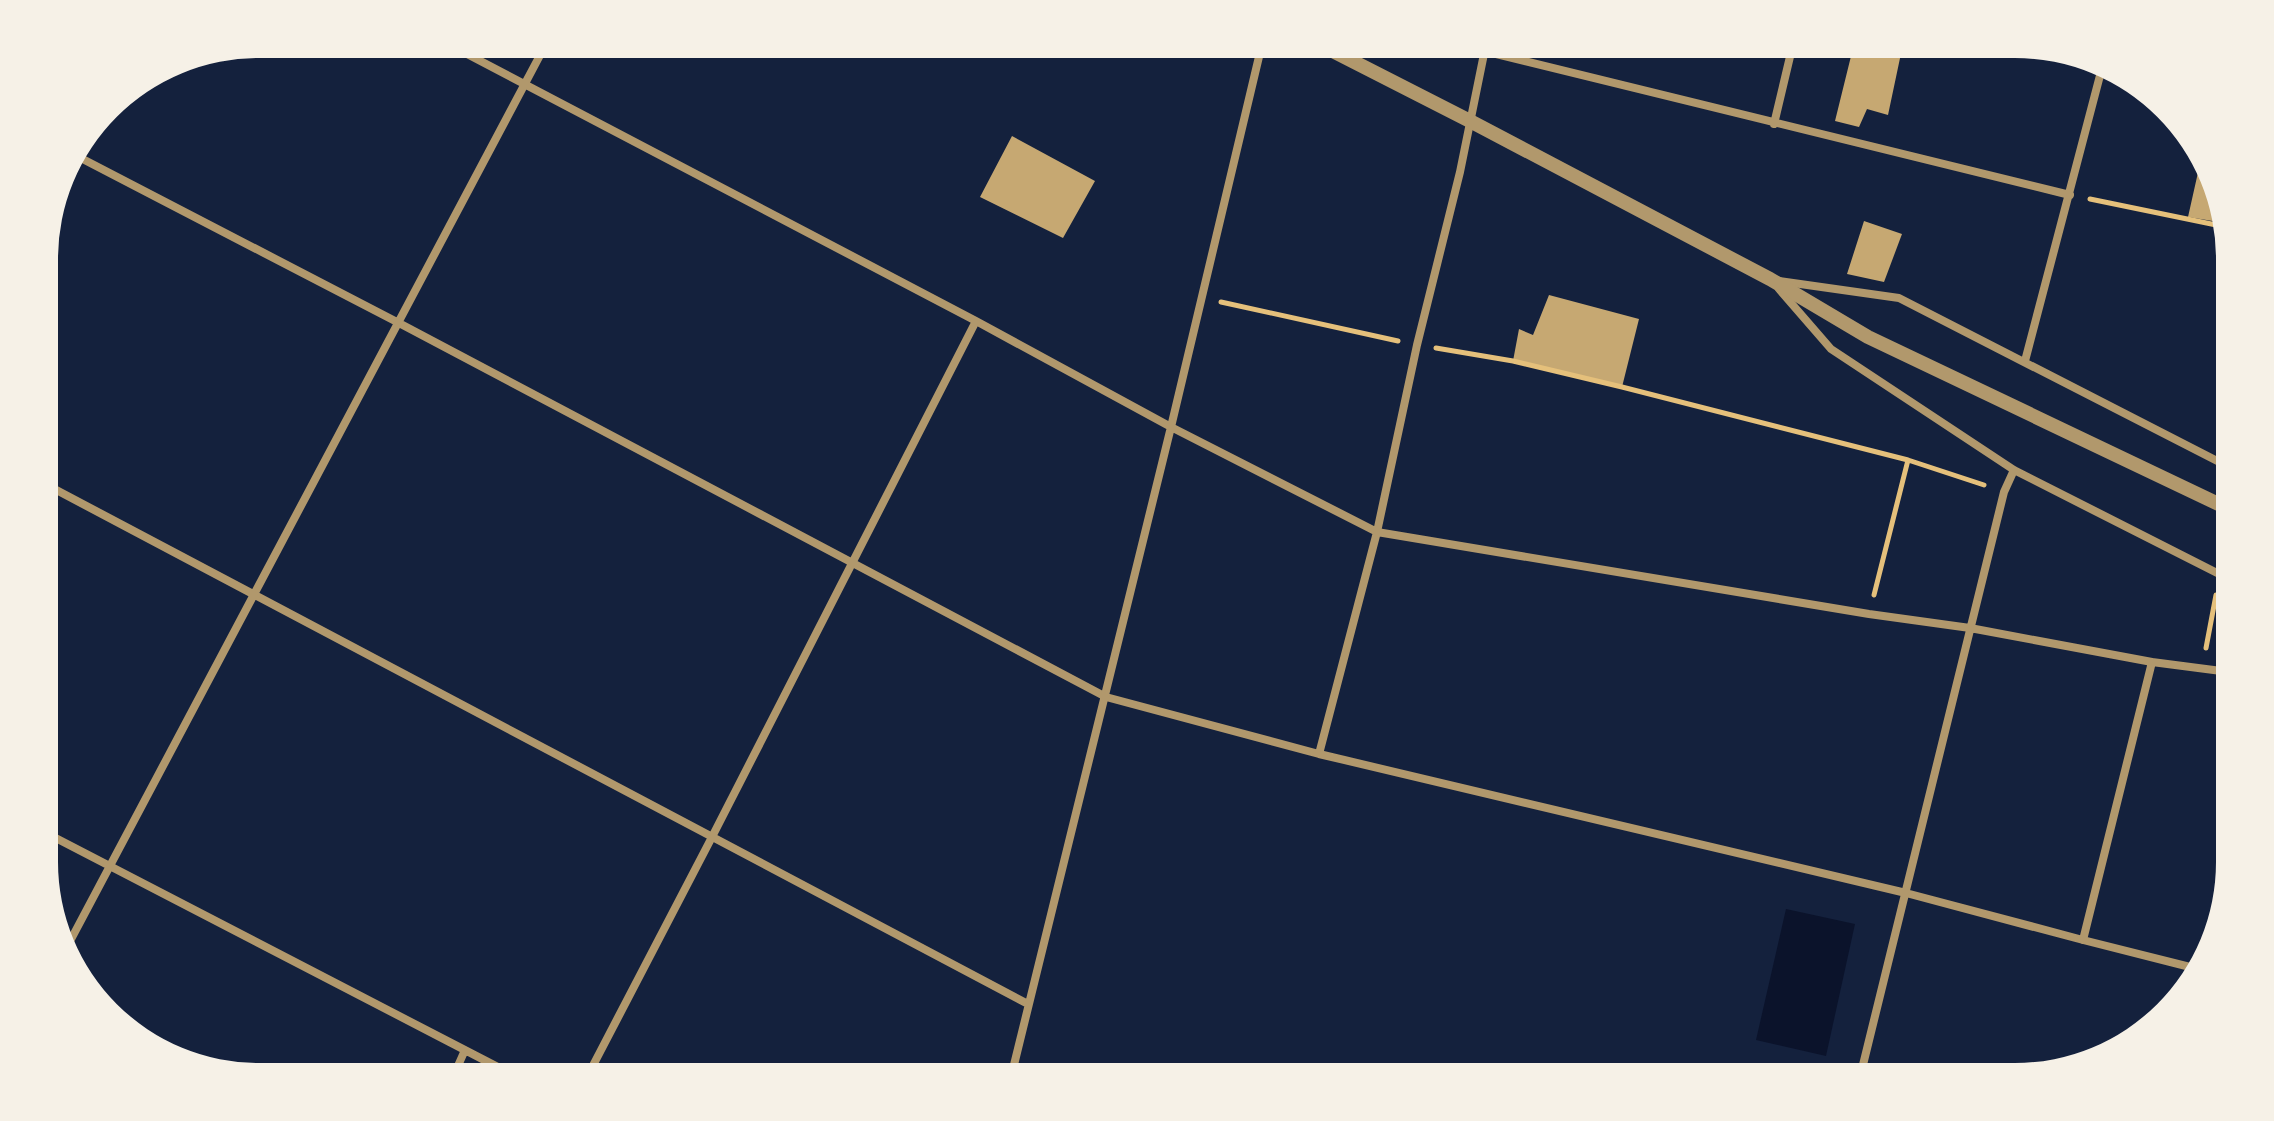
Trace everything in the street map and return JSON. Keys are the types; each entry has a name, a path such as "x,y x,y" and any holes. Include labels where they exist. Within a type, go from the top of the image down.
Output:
{"street":[{"path":"474,58 976,321 1171,427 1377,532 1970,628 2152,662 2216,670"},
{"path":"72,937 539,58"},
{"path":"1014,1063 1106,697 1259,58"},
{"path":"1346,58 1770,279 1868,337 2216,503"},
{"path":"1319,754 1377,532 1417,345 1460,172 1483,58"},
{"path":"1523,58 1774,124 2070,195"},
{"path":"1774,124 1790,58"},
{"path":"2025,361 2100,77"},
{"path":"85,160 853,561 1106,697 1319,754 1906,893 2186,966"},
{"path":"1770,279 1899,298 2216,460"},
{"path":"1770,279 1831,349 2014,470 2216,572"},
{"path":"594,1063 976,321"},
{"path":"1864,1063 2004,492 2014,470"},
{"path":"58,491 1028,1004"},
{"path":"2083,940 2152,662"},
{"path":"58,839 490,1063"},
{"path":"459,1063 465,1050"}],"path":[{"path":"2070,195 2212,224"},
{"path":"1202,297 1417,345 1513,361 1908,460 2004,492"},
{"path":"1869,614 1908,460"},
{"path":"2202,668 2216,597"}],"water":[{"path":"1786,909 1855,924 1826,1056 1756,1040"}],"building":[{"path":"1851,58 1900,58 1888,115 1867,109 1859,127 1835,121"},
{"path":"1012,136 1095,181 1063,238 980,197"},
{"path":"2197,175 2212,221 2188,217"},
{"path":"1864,221 1902,234 1884,282 1847,274"},
{"path":"1549,295 1639,319 1622,387 1513,361 1519,329 1533,335"}]}
